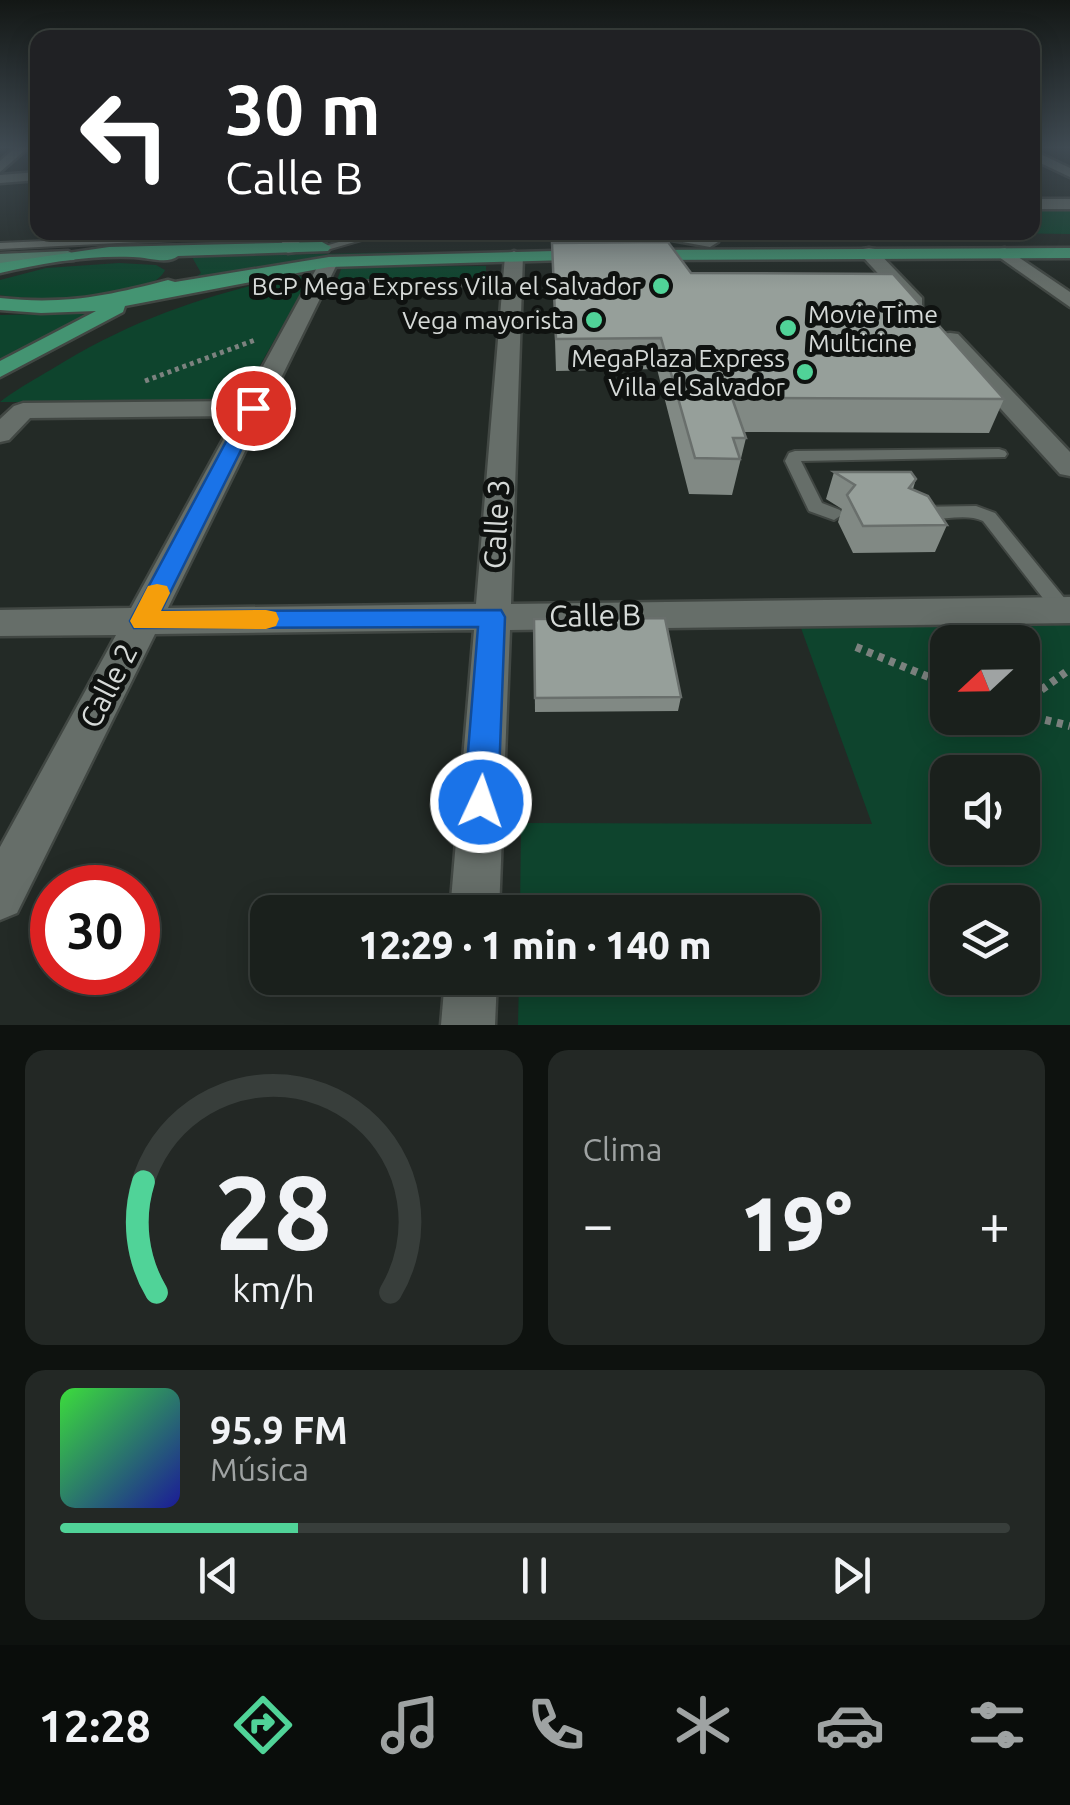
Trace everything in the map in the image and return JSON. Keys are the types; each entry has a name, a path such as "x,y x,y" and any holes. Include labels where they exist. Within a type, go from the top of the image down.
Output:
{"main road":[{"path":"0,259 154,252 273,240"},
{"path":"297,240 333,256 513,270 869,254 1070,253"},
{"path":"0,304 75,305 333,256 608,243 1070,240"},
{"path":"0,370 175,282 185,270 175,257 154,252"},
{"path":"0,268 68,256"}],"street":[{"path":"1040,204 1070,204"},
{"path":"562,244 568,240"},
{"path":"695,240 710,242"},
{"path":"1005,253 1070,301"},
{"path":"869,254 1070,468"},
{"name":"Calle 2","path":"0,896 333,256"},
{"name":"Calle 3","path":"476,895 513,270"},
{"path":"0,434 23,411 253,408"},
{"name":"Calle B","path":"0,622 1067,610"},
{"path":"468,1025 470,995"}],"lane":[{"path":"0,246 220,240"},
{"path":"333,256 368,240"},
{"path":"333,256 513,270"},
{"path":"834,514 815,507 793,461 795,456 999,454"},
{"path":"911,513 976,511 989,517 1067,610"}],"path":[{"path":"129,389 265,335"},
{"path":"848,644 930,678"},
{"path":"1040,690 1070,668"},
{"path":"1040,718 1070,726"}],"green space":[{"path":"1040,205 1070,205 1070,234 1040,234"},
{"path":"406,252 322,259 205,279 196,277 201,273 192,257"},
{"path":"119,263 156,265 165,270 155,281 115,294 62,298 0,295 0,280 46,268"},
{"path":"486,266 486,278 337,280 342,267"},
{"path":"297,274 308,281 239,402 0,402 82,351 141,322 200,300"},
{"path":"92,313 0,363 0,315"},
{"path":"797,617 1070,618 1070,1025 518,1025 519,995 820,995 820,895 520,895 521,823 872,824"}],"building":[{"path":"668,242 691,273 893,274 1004,399 732,398 746,438 733,438 740,459 695,458 661,338 556,339 552,243"},
{"path":"834,472 911,472 916,479 909,488 928,496 947,525 863,526 847,495 855,485"},
{"path":"665,618 681,697 535,698 534,619"}],"slow traffic":[{"path":"157,593 143,621 266,619"}],"place":[{"name":"BCP Mega Express Villa el Salvador","path":"661,286"},
{"name":"Vega mayorista","path":"594,320"},
{"name":"Movie Time Multicine","path":"788,328"},
{"name":"MegaPlaza Express Villa el Salvador","path":"805,372"}],"route":[{"path":"253,408 143,621 492,617 481,802"}]}
